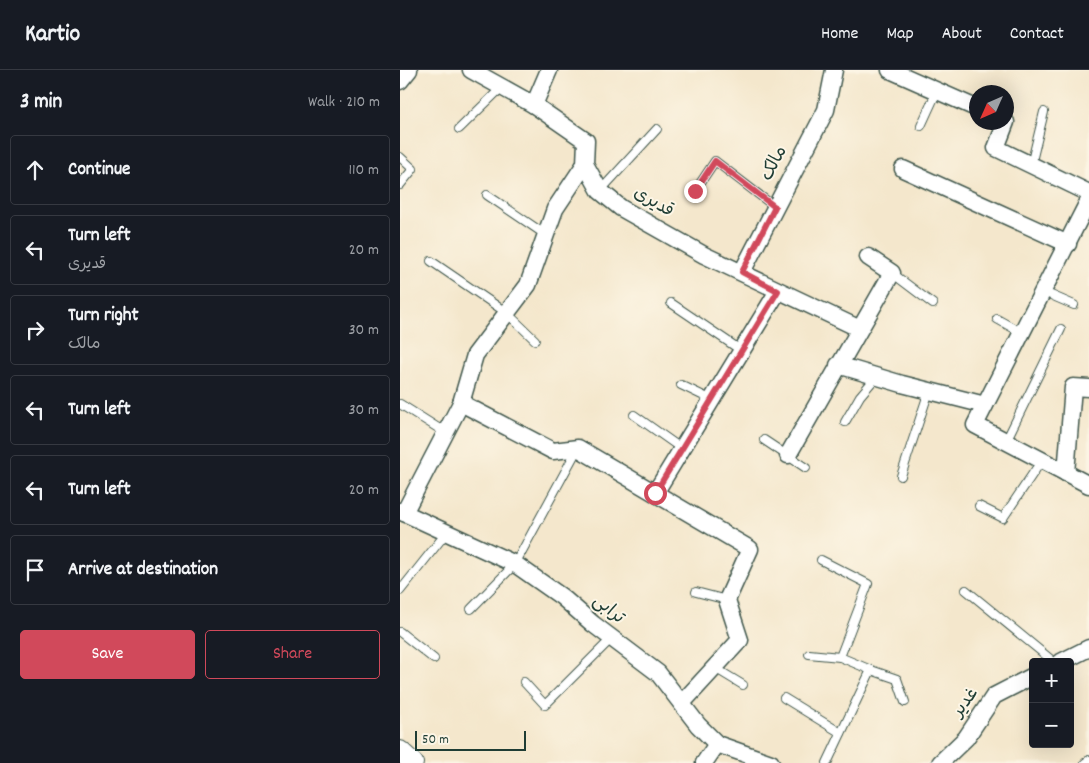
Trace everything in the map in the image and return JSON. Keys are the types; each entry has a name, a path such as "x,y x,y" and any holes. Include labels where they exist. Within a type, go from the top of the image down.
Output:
{"street":[{"path":"400,82 410,70"},
{"name":"قدیری","path":"471,70 534,105 586,140 585,164 600,191 621,208 704,255 858,328"},
{"path":"534,105 549,70"},
{"name":"مالک","path":"742,272 826,110 834,70"},
{"path":"890,70 969,105"},
{"path":"1003,130 996,148 1089,193"},
{"path":"401,515 461,403 475,355 528,285 556,209 585,164"},
{"path":"904,170 1068,244"},
{"path":"1089,200 1044,292 975,424 1089,485"},
{"path":"788,455 858,328 892,273 868,257"},
{"path":"655,493 778,291"},
{"path":"838,364 929,391 985,405"},
{"path":"1066,473 1073,387 1089,388"},
{"path":"461,403 553,451 578,448 750,548 726,600 740,640 682,703"},
{"name":"ترابی","path":"401,515 447,532 515,564 562,596 658,673 698,725 717,744 771,763"},
{"path":"1069,658 1089,648"},
{"name":"غدیر","path":"940,763 966,738 994,696 1029,678"},
{"path":"704,763 717,744"}],"lane":[{"path":"459,129 501,88"},
{"path":"921,126 938,91"},
{"path":"1031,165 1044,112"},
{"path":"600,191 658,130"},
{"path":"400,157 413,169 400,185"},
{"path":"695,191 715,161 775,207"},
{"path":"487,195 546,235"},
{"path":"431,260 507,313 535,340"},
{"path":"892,273 933,304"},
{"path":"1044,292 1074,306"},
{"path":"671,302 742,351"},
{"path":"997,319 1022,333"},
{"path":"1006,441 1061,329"},
{"path":"846,422 860,396 877,376"},
{"path":"681,385 712,400"},
{"path":"901,476 929,391"},
{"path":"400,404 446,433"},
{"path":"634,414 682,450"},
{"path":"764,440 806,468"},
{"path":"471,608 515,564 578,448"},
{"path":"979,506 1003,518 1042,460"},
{"path":"400,591 404,580 447,532"},
{"path":"822,560 868,584 840,657"},
{"path":"966,590 1049,658"},
{"path":"696,592 726,600"},
{"path":"400,632 434,659"},
{"path":"524,682 545,705 612,638"},
{"path":"808,654 840,657 897,679 905,702"},
{"path":"715,667 743,685"},
{"path":"827,763 871,670"},
{"path":"784,698 841,733"},
{"path":"1086,763 1089,760"}],"route":[{"path":"655,493 778,291 742,272 775,207 715,161 695,191"}]}
